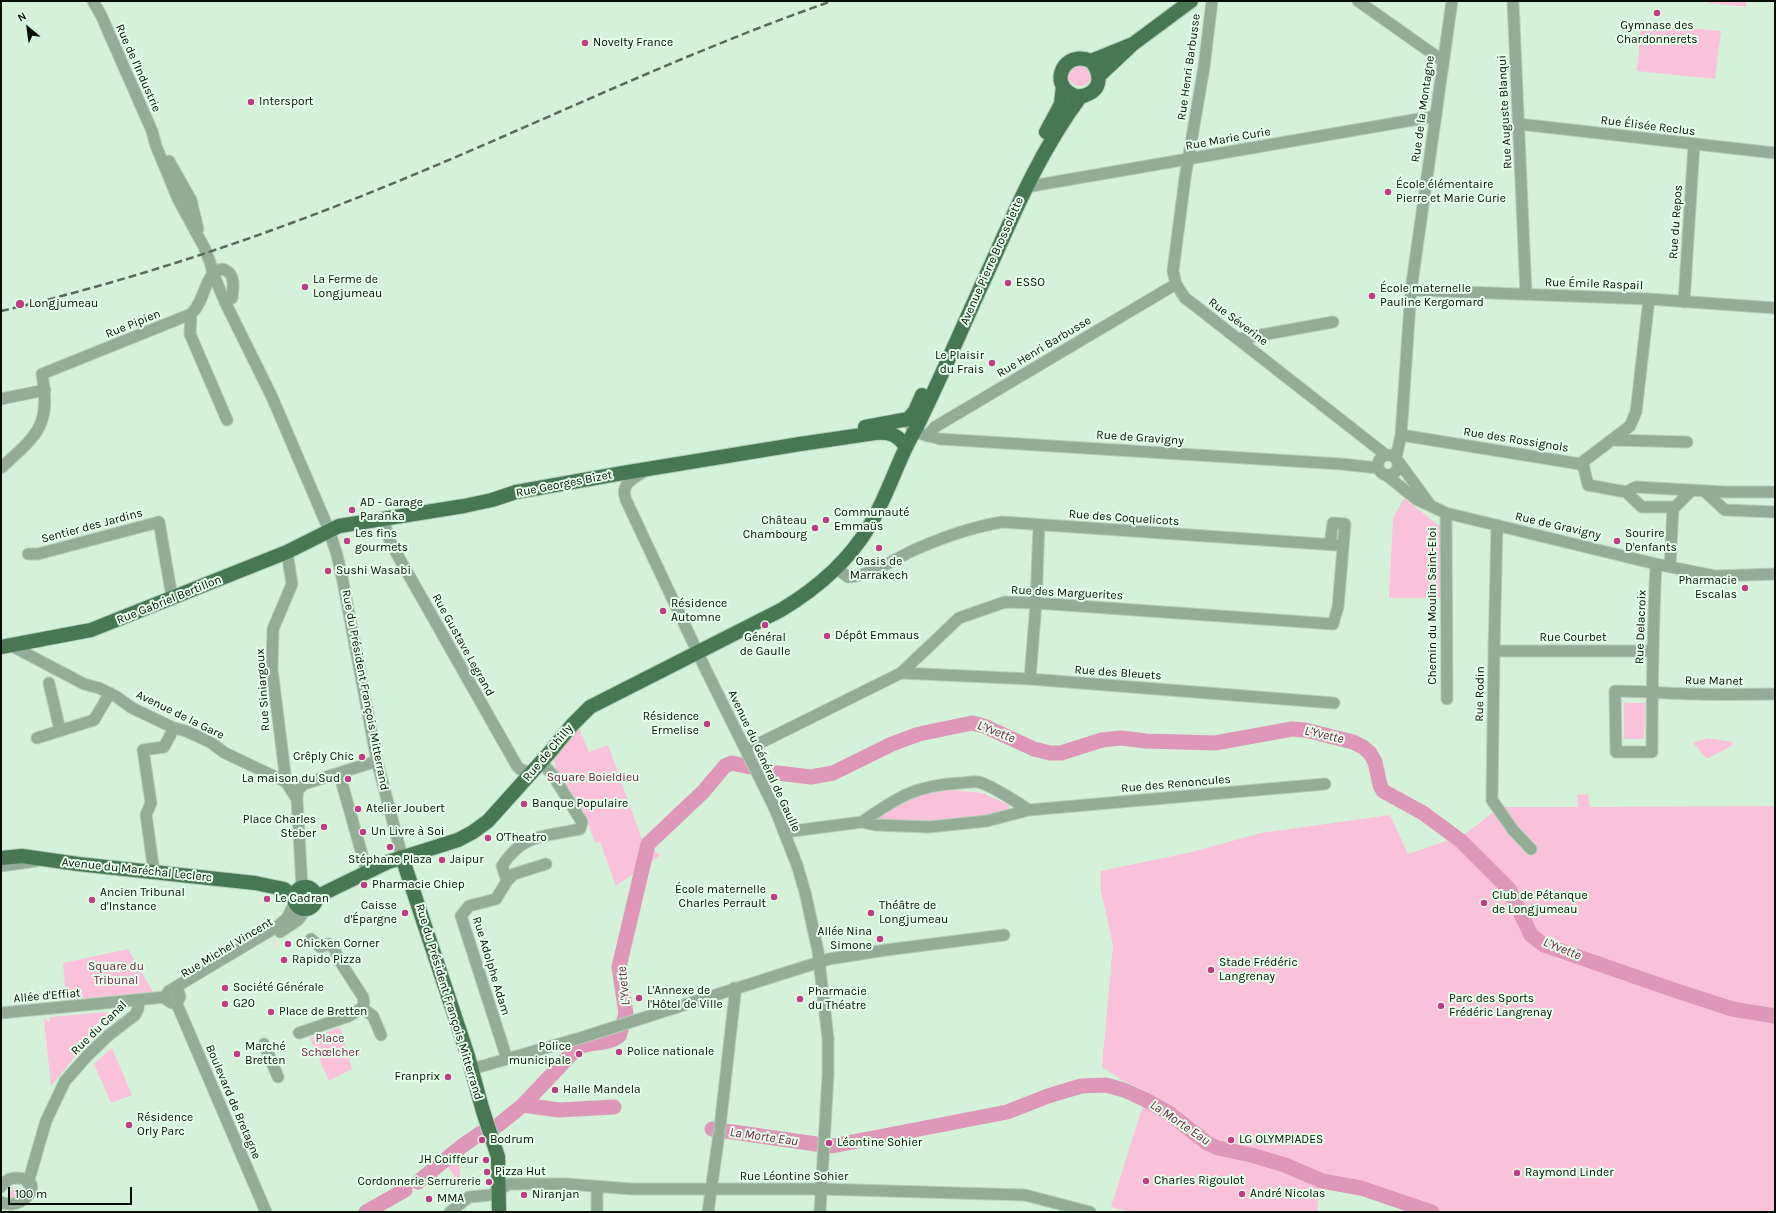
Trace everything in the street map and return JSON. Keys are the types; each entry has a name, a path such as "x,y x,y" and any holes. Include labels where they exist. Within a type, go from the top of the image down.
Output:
{"main road":[{"name":"Avenue Pierre Brossolette","path":"916,429 1026,187 1062,122 1081,96 1090,94 1096,88 1099,76 1133,44 1191,1"},
{"name":"Avenue Pierre Brossolette","path":"916,429 915,411 1018,186 1061,104 1063,86 1060,79 1061,72 1065,64 1073,58 1082,57 1091,61 1133,44"},
{"path":"1091,61 1097,67 1099,76"},
{"path":"1063,86 1068,93 1081,96"},
{"name":"Rue Georges Bizet","path":"800,444 872,425 916,429"},
{"name":"Rue de Chilly","path":"402,857 458,840 473,832 488,821 542,762 572,725 590,707 790,605 811,591 836,568 870,526 906,447 916,429"},
{"name":"Rue Georges Bizet","path":"329,530 339,526 492,500 516,492 800,444 887,432 897,436 906,447"},
{"name":"Rue Gabriel Bertillon","path":"5,645 91,630 287,552 329,530"},
{"path":"1,858 22,856 43,860"},
{"path":"299,897 310,888 316,897 366,872 402,857"},
{"name":"Rue du Président François Mitterrand","path":"402,857 472,1069 484,1114 498,1157 498,1192 500,1212"},
{"name":"Avenue du Maréchal Leclerc","path":"43,860 274,886 295,885 299,897"}],"street":[{"name":"Rue de l'Industrie","path":"93,1 101,15 152,131 156,146 178,199 200,238 212,265"},
{"name":"Rue de l'Industrie","path":"100,1 101,15"},
{"name":"Rue Henri Barbusse","path":"1189,160 1212,1"},
{"path":"1358,1 1443,61"},
{"name":"Rue de la Montagne","path":"1393,458 1401,443 1411,290 1452,1"},
{"name":"Rue Auguste Blanqui","path":"1513,1 1526,294"},
{"name":"Rue Marie Curie","path":"1026,187 1189,160 1436,116"},
{"name":"Rue Élisée Reclus","path":"1519,124 1775,153"},
{"name":"Rue du Repos","path":"1684,302 1694,145"},
{"name":"Rue Séverine","path":"1189,160 1175,248 1173,271 1176,284 1185,298 1393,458"},
{"path":"212,265 199,304 192,314 190,334 227,420"},
{"name":"Rue du Président François Mitterrand","path":"212,265 229,300 244,339 272,397 329,530 338,555 377,762 402,857"},
{"name":"Rue Henri Barbusse","path":"916,429 935,427 1176,284"},
{"name":"Rue Émile Raspail","path":"1411,290 1649,299 1775,308"},
{"name":"Rue des Rossignols","path":"1401,435 1580,464 1630,426 1636,412 1649,299"},
{"name":"Rue Pipien","path":"45,395 42,374 192,314"},
{"path":"1239,339 1333,322"},
{"path":"1,399 45,395 44,416 38,430 28,443 1,468"},
{"name":"Rue de Gravigny","path":"916,429 940,439 1341,464 1382,472 1416,499 1446,513 1656,564 1715,576 1775,574"},
{"path":"1613,440 1687,442"},
{"path":"1393,458 1397,470 1393,475 1382,472 1378,462 1393,458"},
{"name":"Rue de Gravigny","path":"1393,458 1432,506"},
{"path":"1580,464 1584,468 1588,485 1626,492 1642,507 1675,507 1692,490"},
{"name":"Avenue du Général de Gaulle","path":"648,469 629,480 625,486 624,497 785,832 805,892 819,962 826,1019 828,1056 820,1212"},
{"path":"1626,492 1636,487 1704,491 1775,492"},
{"path":"1704,491 1725,510 1775,512"},
{"path":"1670,567 1673,507"},
{"name":"Chemin du Moulin Saint-Eloi","path":"1446,513 1447,699"},
{"name":"Rue Gustave Legrand","path":"384,519 390,541 398,556 517,766 520,769 531,773"},
{"name":"Sentier des Jardins","path":"28,554 38,554 159,522 172,597"},
{"name":"Rue des Coquelicots","path":"836,568 843,574 854,576 930,543 988,524 1002,522 1343,545"},
{"path":"1330,544 1333,523 1346,524 1343,545"},
{"path":"1030,679 1036,603 1039,525"},
{"name":"Rue Rodin","path":"1497,525 1492,800 1513,830 1531,849"},
{"name":"Rue des Marguerites","path":"746,750 901,673 959,618 1005,602 1333,624 1338,607 1343,545"},
{"name":"Rue Siniargoux","path":"286,782 272,669 273,629 292,584 287,552"},
{"name":"Rue Delacroix","path":"1653,692 1615,691 1616,752 1652,752 1656,564"},
{"name":"Avenue de la Gare","path":"5,645 84,684 110,693 132,708 174,728 186,731 210,742 225,753 286,782"},
{"name":"Rue Courbet","path":"1494,651 1653,651"},
{"name":"Rue des Bleuets","path":"901,673 1030,679 1334,703"},
{"path":"49,683 60,730"},
{"name":"Rue Manet","path":"1653,692 1698,694 1775,694"},
{"path":"37,738 94,720 110,693"},
{"path":"154,872 146,815 152,803 143,750 164,747 174,728"},
{"path":"299,897 298,790 304,784 377,762"},
{"path":"507,881 502,866 516,847 533,838 580,829 582,822 552,774 542,762"},
{"path":"339,773 366,872"},
{"path":"286,782 297,799"},
{"name":"Rue des Renoncules","path":"862,822 892,800 914,791 945,784 979,782 1005,794 1029,810"},
{"name":"Rue des Renoncules","path":"785,832 862,822 875,825 929,827 987,821 1029,810 1325,784"},
{"name":"Avenue du Maréchal Leclerc","path":"1,866 43,860"},
{"name":"Rue Adolphe Adam","path":"507,1059 461,916 468,906 496,899 507,881 514,874 546,864"},
{"name":"Rue Michel Vincent","path":"174,996 278,926 287,918 299,897"},
{"path":"472,1069 819,962 866,952 1004,935"},
{"path":"300,1034 349,1016 362,1008 364,1002 363,997 339,960 334,948 329,944 320,947 311,939"},
{"path":"708,1212 720,1131 735,994 734,988"},
{"name":"Allée d'Effiat","path":"1,1013 174,996"},
{"name":"Boulevard de Bretagne","path":"174,996 266,1212"},
{"name":"Rue du Canal","path":"28,1183 46,1121 65,1081 88,1055 109,1035 135,1015 138,1009 139,1000"},
{"path":"362,1008 373,1016 381,1035"},
{"path":"264,1044 278,1077"},
{"path":"3,1182 20,1179 28,1183 32,1193 29,1206 22,1210 12,1210 6,1207"},
{"name":"Rue Léontine Sohier","path":"450,1212 470,1197 490,1195 498,1192 509,1184 632,1189 821,1189 1025,1194 1090,1212"},
{"path":"597,1187 597,1212"}],"green space":[{"path":"1706,1 1746,1 1746,7 1709,3"},
{"path":"1641,24 1721,31 1715,79 1637,71"},
{"path":"1072,64 1089,66 1092,78 1089,82 1082,86 1072,83 1067,75"},
{"path":"1404,498 1442,528 1443,598 1389,598 1393,518"},
{"path":"1624,703 1645,703 1644,739 1624,739"},
{"name":"Square Boieldieu","path":"579,728 589,752 608,745 643,842 660,855 616,886 600,842 595,843 583,811 561,779 555,765 554,757"},
{"path":"1708,738 1732,742 1732,746 1706,758 1693,743"},
{"path":"936,788 982,793 1009,805 1009,811 992,816 929,826 881,821 877,817 892,804"},
{"name":"Parc des Sports Frédéric Langrenay","path":"1588,794 1590,807 1775,806 1775,1212 1420,1212 1357,1190 1320,1184 1317,1212 1131,1212 1111,1207 1147,1092 1122,1080 1102,1067 1113,945 1101,891 1101,871 1192,852 1261,833 1390,815 1408,854 1464,835 1500,807 1578,807 1577,795"},
{"name":"Square du Tribunal","path":"128,949 153,992 66,1000 63,963"},
{"path":"108,1012 107,1016 111,1019 87,1042 51,1086 44,1018 49,1022 50,1017"},
{"name":"Place Schœlcher","path":"340,1027 352,1069 329,1081 310,1038"},
{"path":"112,1048 132,1095 111,1103 94,1064"},
{"path":"453,1160 460,1165 460,1183 447,1166"},
{"path":"15,1188 22,1192 24,1197 8,1200 9,1193"}],"waterway":[{"name":"L'Yvette","path":"760,771 811,777 833,773 892,744 919,734 972,723 984,726 1034,749 1050,753 1061,753 1102,740 1121,738 1146,741 1215,743 1292,729 1305,730 1353,742 1363,747 1370,753 1375,762 1380,785 1383,791 1423,813 1461,841 1509,889 1531,935 1544,945 1732,1009 1775,1016"},
{"name":"L'Yvette","path":"418,1182 462,1146 481,1133 497,1126 523,1105 577,1048 587,1044 609,1041 619,1036 626,1014 619,967 648,844 703,792 725,766 732,763 750,767"},
{"name":"La Morte Eau","path":"832,1146 1007,1112 1048,1096 1081,1086 1106,1085 1124,1090 1146,1100 1169,1113 1207,1143 1218,1148 1251,1155 1285,1165 1322,1181 1361,1188 1432,1212"},
{"name":"La Morte Eau","path":"523,1105 559,1110 614,1107"},
{"name":"La Morte Eau","path":"712,1129 816,1144"},
{"name":"L'Yvette","path":"366,1212 405,1190"}],"railway":[{"path":"1,311 97,286 192,258 286,225 435,166 660,68 774,22 832,1"}],"place":[{"name":"Gymnase des Chardonnerets","path":"1657,13"},
{"name":"Novelty France","path":"585,43"},
{"name":"Intersport","path":"251,102"},
{"name":"École élémentaire Pierre et Marie Curie","path":"1388,192"},
{"name":"ESSO","path":"1008,283"},
{"name":"La Ferme de Longjumeau","path":"305,287"},
{"name":"École maternelle Pauline Kergomard","path":"1372,296"},
{"name":"Longjumeau","path":"20,304"},
{"name":"Le Plaisir du Frais","path":"992,363"},
{"name":"AD - Garage Paranka","path":"352,510"},
{"name":"Communauté Emmaüs","path":"826,520"},
{"name":"Château Chambourg","path":"815,528"},
{"name":"Les fins gourmets","path":"347,541"},
{"name":"Sourire D'enfants","path":"1617,541"},
{"name":"Oasis de Marrakech","path":"879,548"},
{"name":"Sushi Wasabi","path":"328,571"},
{"name":"Pharmacie Escalas","path":"1745,588"},
{"name":"Résidence Automne","path":"663,611"},
{"name":"Général de Gaulle","path":"765,625"},
{"name":"Dépôt Emmaus","path":"827,636"},
{"name":"Résidence Ermelise","path":"707,724"},
{"name":"Crêply Chic","path":"362,757"},
{"name":"La maison du Sud","path":"348,779"},
{"name":"Banque Populaire","path":"524,804"},
{"name":"Atelier Joubert","path":"358,809"},
{"name":"Place Charles Steber","path":"324,827"},
{"name":"Un Livre à Soi","path":"363,832"},
{"name":"O'Theatro","path":"488,838"},
{"name":"Stéphane Plaza","path":"390,847"},
{"name":"Jaipur","path":"442,860"},
{"name":"Pharmacie Chiep","path":"364,885"},
{"name":"École maternelle Charles Perrault","path":"774,897"},
{"name":"Le Cadran","path":"267,899"},
{"name":"Ancien Tribunal d'Instance","path":"92,900"},
{"name":"Club de Pétanque de Longjumeau","path":"1484,903"},
{"name":"Caisse d'Épargne","path":"405,913"},
{"name":"Théâtre de Longjumeau","path":"871,913"},
{"name":"Allée Nina Simone","path":"880,939"},
{"name":"Chicken Corner","path":"288,944"},
{"name":"Rapido Pizza","path":"284,960"},
{"name":"Stade Frédéric Langrenay","path":"1211,970"},
{"name":"Société Générale","path":"225,988"},
{"name":"L'Annexe de l'Hôtel de Ville","path":"639,998"},
{"name":"Pharmacie du Théatre","path":"800,999"},
{"name":"G20","path":"225,1004"},
{"name":"Parc des Sports Frédéric Langrenay","path":"1441,1006"},
{"name":"Place de Bretten","path":"271,1012"},
{"name":"Police nationale","path":"619,1052"},
{"name":"Marché Bretten","path":"237,1054"},
{"name":"Police municipale","path":"579,1054"},
{"name":"Franprix","path":"448,1077"},
{"name":"Halle Mandela","path":"555,1090"},
{"name":"Résidence Orly Parc","path":"129,1125"},
{"name":"Bodrum","path":"482,1140"},
{"name":"LG OLYMPIADES","path":"1231,1140"},
{"name":"Léontine Sohier","path":"829,1143"},
{"name":"JH Coiffeur","path":"486,1160"},
{"name":"Pizza Hut","path":"487,1172"},
{"name":"Raymond Linder","path":"1517,1173"},
{"name":"Charles Rigoulot","path":"1146,1181"},
{"name":"Cordonnerie Serrurerie","path":"489,1182"},
{"name":"André Nicolas","path":"1242,1194"},
{"name":"Niranjan","path":"524,1195"},
{"name":"MMA","path":"429,1199"}]}
